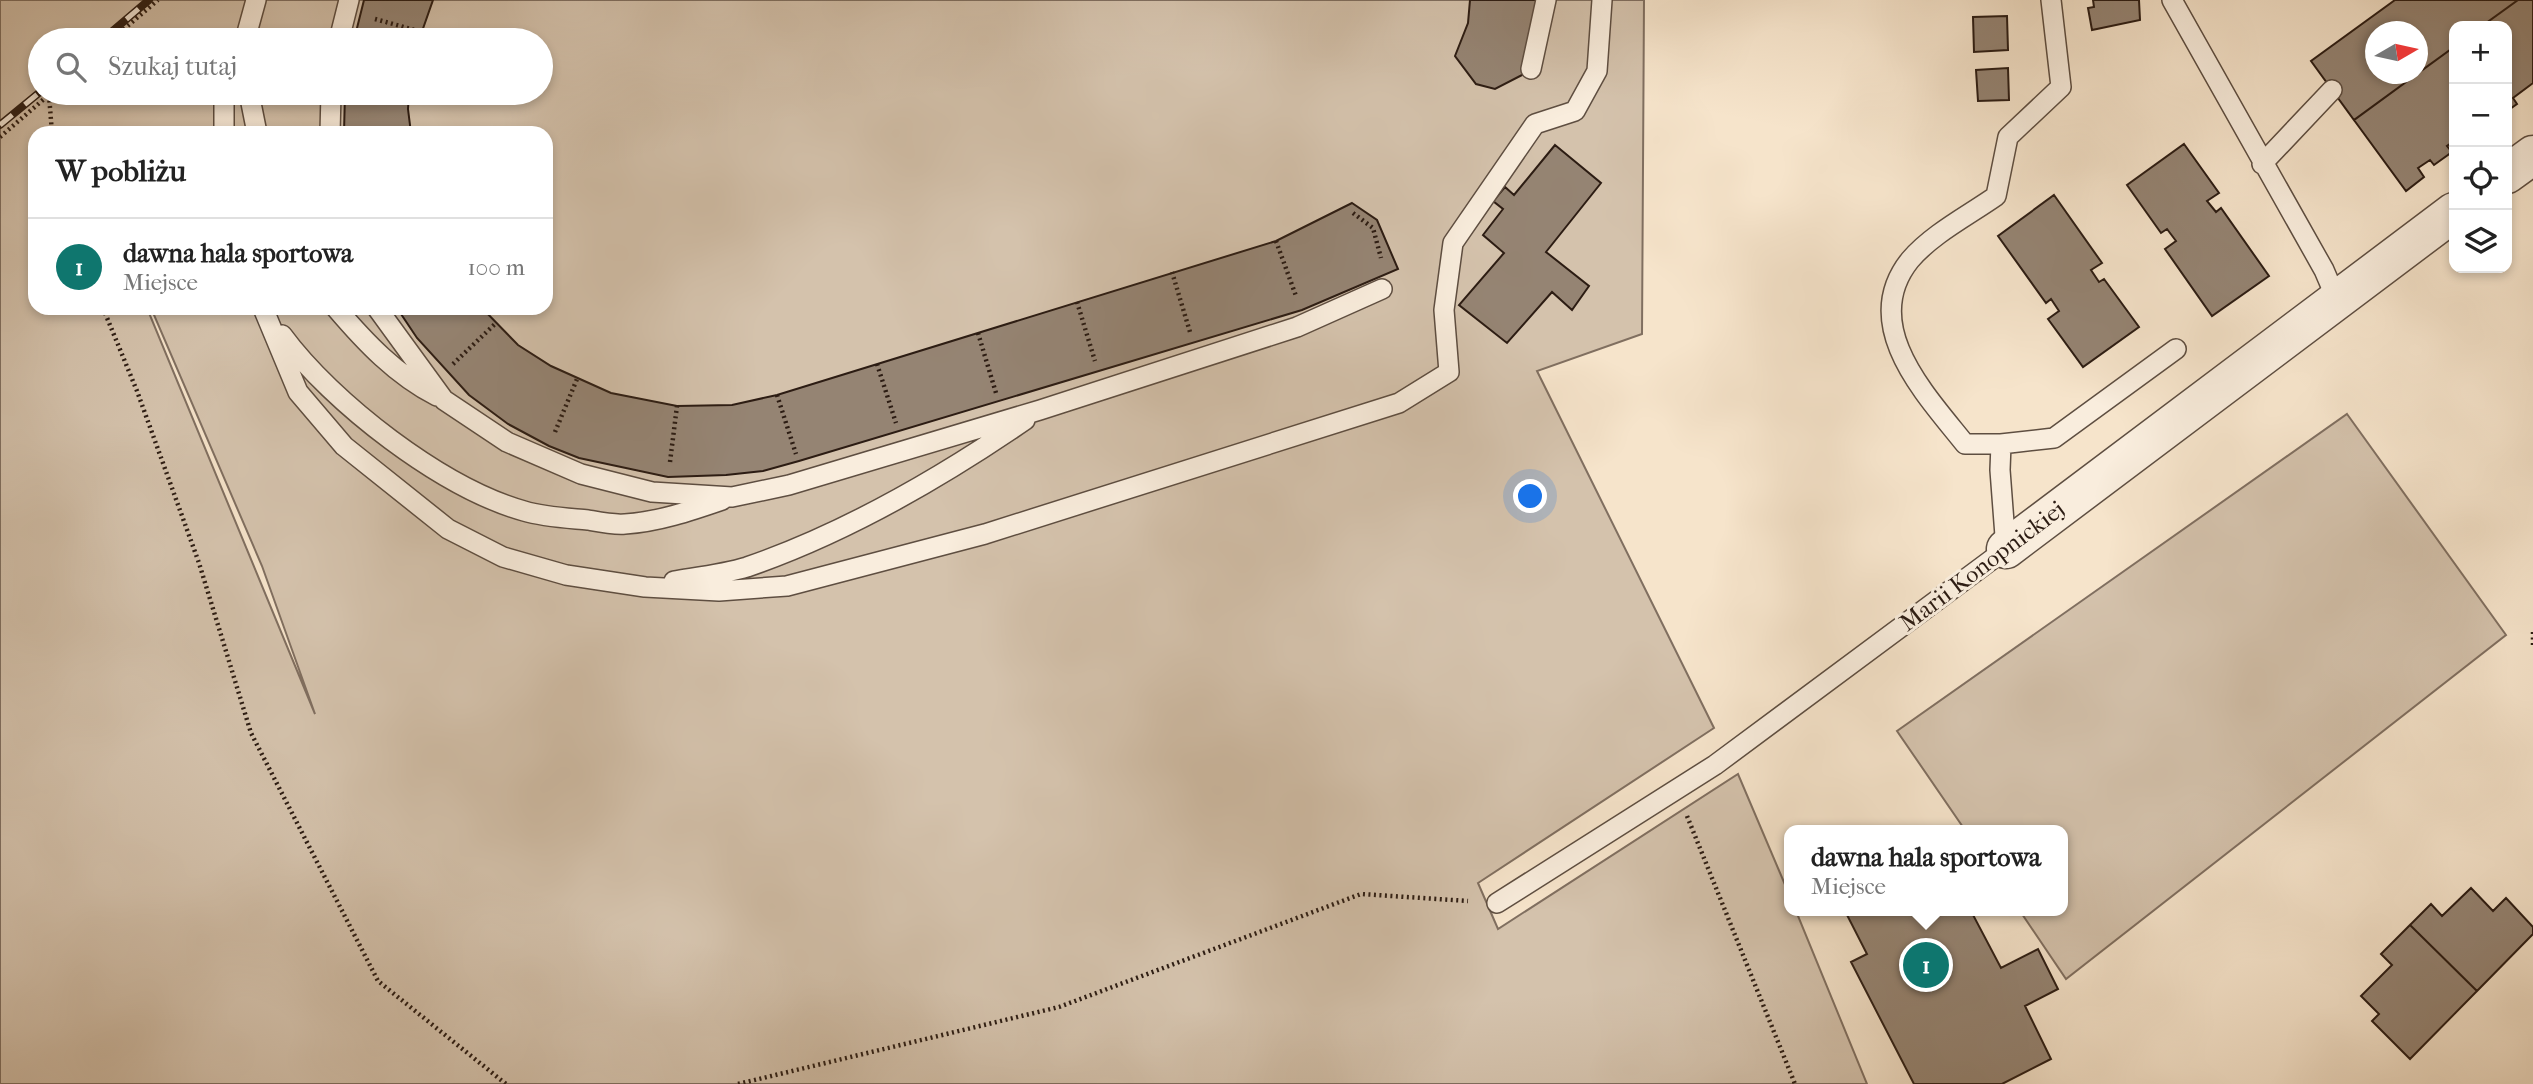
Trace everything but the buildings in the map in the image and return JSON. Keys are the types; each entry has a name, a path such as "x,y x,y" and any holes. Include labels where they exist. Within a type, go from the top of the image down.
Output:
{"street":[{"path":"2512,170 2533,155"},
{"name":"Marii Konopnickiej","path":"2006,549 2336,298 2449,216"}],"lane":[{"path":"249,28 256,0"},
{"path":"342,28 349,0"},
{"path":"1531,69 1546,0"},
{"path":"266,315 298,392 344,446 448,529 516,561 566,575 645,587 719,591 787,586 985,534 1399,403 1449,372 1444,310 1453,243 1535,124 1575,111 1597,71 1602,0"},
{"path":"2051,0 2061,87 2008,136 1996,196 1933,240 1910,261 1897,286 1891,315 1908,370 1965,444 2001,444 2054,438 2176,349"},
{"path":"2172,0 2324,270 2336,298"},
{"path":"2262,164 2332,90"},
{"path":"224,126 225,105"},
{"path":"251,105 256,126"},
{"path":"330,126 331,105"},
{"path":"267,315 303,364 351,408 431,467 472,489 524,511 623,524 674,516 732,497 789,485 1040,410 1297,327 1382,289"},
{"path":"343,315 387,362 418,387 444,400 507,442 581,474 652,492 732,497"},
{"path":"382,315 444,400"},
{"path":"645,587 746,567 849,524 954,469 1040,410"},
{"path":"2001,444 2000,470 2006,549"},
{"name":"Marii Konopnickiej","path":"1497,903 1715,765 2006,549"}],"path":[{"path":"125,28 158,0"},
{"path":"373,19 407,28"},
{"path":"0,137 37,105"},
{"path":"51,105 52,126"},
{"path":"1353,213 1373,228 1382,254 1378,267"},
{"path":"1276,241 1297,298"},
{"path":"1172,272 1193,342"},
{"path":"1077,302 1097,370"},
{"path":"106,315 137,391 199,563 251,733 378,981 506,1084"},
{"path":"445,372 496,323"},
{"path":"978,333 998,400"},
{"path":"877,364 898,431"},
{"path":"554,435 577,379"},
{"path":"777,395 799,461"},
{"path":"670,465 677,406"},
{"path":"2533,632 2533,648"},
{"path":"1677,789 1795,1084"},
{"path":"738,1084 1059,1007 1361,894 1497,903"}],"shaded area":[{"path":"0,0 1644,0 1642,334 1537,371 1714,728 1478,883 1498,929 1738,774 1784,882 1784,916 1798,916 1867,1084 0,1084","holes":["28,126 553,126 553,315 154,315 262,566 315,714 150,315 28,315"]},
{"path":"2347,414 2506,635 2066,979 2023,916 2068,916 2068,825 1962,825 1897,731"}],"railway":[{"path":"116,28 149,0"},
{"path":"0,125 28,102"}],"place":[{"name":"dawna hala sportowa","path":"1926,965"}]}
